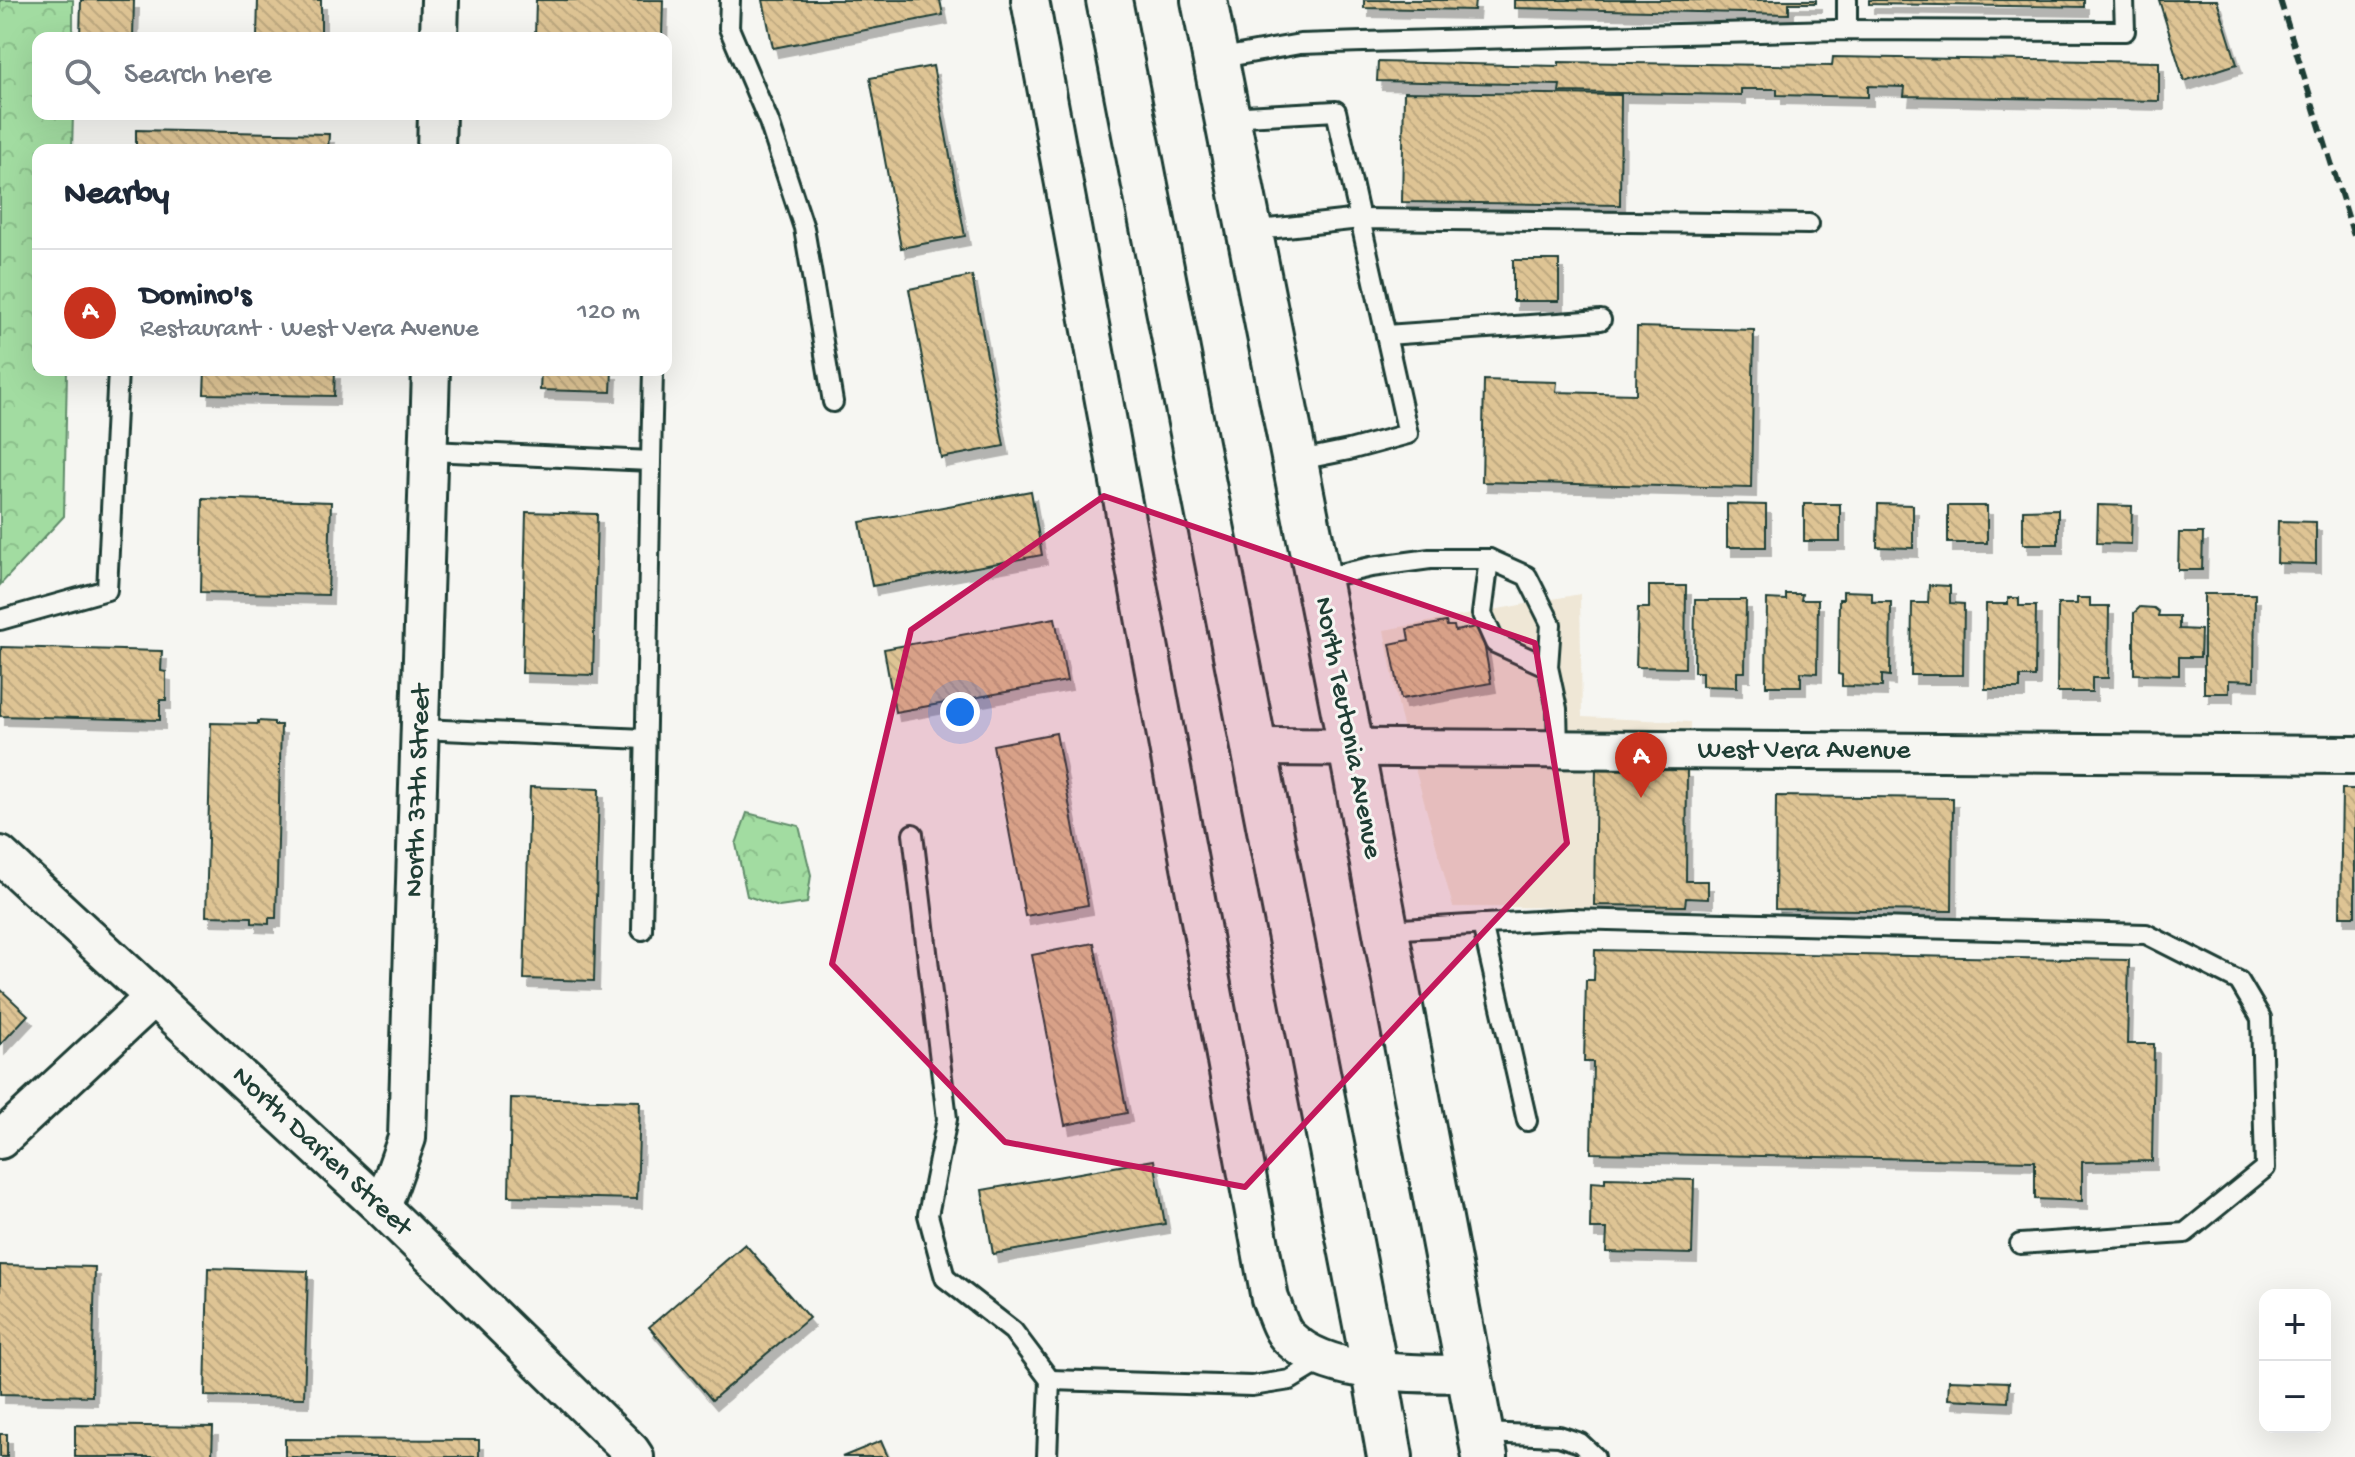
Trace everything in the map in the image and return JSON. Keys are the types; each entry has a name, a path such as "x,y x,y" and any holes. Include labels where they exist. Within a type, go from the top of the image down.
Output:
{"main road":[{"path":"1109,0 1390,1457"},
{"name":"North Teutonia Avenue","path":"1204,0 1351,747 1482,1445"}],"street":[{"path":"439,32 440,0"},
{"path":"1030,0 1270,1299 1288,1337 1323,1360 1375,1371 1470,1374"},
{"path":"436,144 437,120"},
{"name":"North 37th Street","path":"382,1208 407,1138 431,376"},
{"name":"West Vera Avenue","path":"1252,747 2355,755"},
{"name":"North Darien Street","path":"0,855 382,1208 635,1457"},
{"path":"0,1140 154,997"}],"lane":[{"path":"730,0 729,28 769,122 804,228 833,402"},
{"path":"1847,0 1847,30"},
{"path":"1216,59 1300,44 1847,30 2125,31 2124,0"},
{"path":"1227,117 1336,111 1408,434 1295,461"},
{"path":"1249,231 1360,219 1809,224"},
{"path":"1386,335 1601,320"},
{"path":"0,620 107,590 118,376"},
{"path":"642,930 653,376"},
{"path":"430,451 651,461"},
{"path":"1318,579 1371,567 1430,559 1489,559 1527,576 1551,624 1548,667 1557,709 1558,749"},
{"path":"1489,559 1482,614 1495,643 1548,667"},
{"path":"421,729 645,739"},
{"path":"913,834 947,1119 928,1215 945,1278 1013,1331 1050,1380 1047,1457"},
{"path":"1386,930 1571,919 2146,934 2239,981 2261,1018 2265,1168 2185,1233 2020,1244"},
{"path":"1482,924 1527,1121"},
{"path":"1050,1380 1252,1386 1290,1380 1323,1360"},
{"path":"1482,1445 1559,1436 1580,1443 1595,1457"}],"highlighted area":[{"path":"1104,496 1535,643 1567,843 1245,1187 1005,1142 832,964 911,630"}],"shaded area":[{"path":"1580,594 1582,717 1690,722 1686,908 1453,907 1400,714 1384,630"}],"green space":[{"path":"0,0 73,0 73,32 32,32 32,120 73,120 72,144 32,144 32,376 67,376 64,516 0,585"},
{"path":"747,813 799,826 811,875 807,903 779,907 747,896 736,844"}],"building":[{"path":"81,0 134,0 133,32 80,32"},
{"path":"258,0 321,0 321,32 257,32"},
{"path":"536,0 663,0 662,32 535,32"},
{"path":"763,0 940,0 943,15 773,48"},
{"path":"1364,0 1475,0 1474,10 1364,8"},
{"path":"1514,0 1816,0 1816,3 1789,3 1789,14 1514,8"},
{"path":"1869,0 2084,0 2084,7 1869,4"},
{"path":"2159,0 2217,0 2237,64 2184,81"},
{"path":"1833,57 2159,62 2159,101 1904,96 1905,87 1868,86 1868,97 1777,95 1777,89 1741,89 1741,95 1559,92 1560,85 1377,81 1378,62 1559,66 1559,62 1832,66"},
{"path":"933,66 965,236 901,248 870,78"},
{"path":"1404,92 1621,95 1620,205 1402,202"},
{"path":"136,130 329,134 328,144 136,144"},
{"path":"1513,260 1559,260 1559,301 1513,301"},
{"path":"972,276 1004,446 941,458 909,289"},
{"path":"1637,327 1754,330 1751,488 1482,482 1484,380 1557,382 1556,392 1636,394"},
{"path":"205,376 335,376 334,396 204,394"},
{"path":"541,376 612,376 611,392 540,390"},
{"path":"1031,491 1042,555 872,586 860,522"},
{"path":"203,498 331,502 328,595 201,592"},
{"path":"1727,504 1766,505 1766,547 1727,547"},
{"path":"1804,504 1840,504 1840,541 1804,541"},
{"path":"1878,504 1913,505 1913,548 1877,547"},
{"path":"2098,505 2132,506 2131,544 2097,543"},
{"path":"1948,506 1987,506 1987,543 1948,543"},
{"path":"2058,509 2058,544 2023,544 2023,510"},
{"path":"526,512 597,514 593,675 522,673"},
{"path":"2278,521 2316,522 2316,564 2277,563"},
{"path":"2179,533 2203,533 2202,570 2178,570"},
{"path":"1929,585 1950,586 1950,603 1964,604 1963,675 1911,675 1912,603 1928,603"},
{"path":"1649,586 1686,586 1685,668 1636,667 1638,608 1649,608"},
{"path":"1843,591 1872,592 1872,602 1891,602 1890,676 1882,675 1882,687 1842,686 1842,675 1838,674 1839,599 1843,599"},
{"path":"1786,594 1802,594 1801,600 1818,600 1817,673 1801,672 1801,686 1766,686 1767,599 1786,600"},
{"path":"2204,594 2255,594 2254,681 2229,680 2229,693 2204,693"},
{"path":"2008,598 2019,598 2019,606 2036,606 2035,677 2020,677 2020,689 1985,689 1986,604 2008,604"},
{"path":"2077,598 2090,598 2090,606 2109,606 2108,678 2092,678 2092,692 2057,692 2058,604 2077,604"},
{"path":"1695,600 1746,600 1745,672 1737,672 1737,687 1702,686 1702,672 1694,672"},
{"path":"2140,607 2154,608 2159,612 2158,616 2179,616 2179,629 2201,630 2200,657 2179,657 2179,675 2134,674 2134,613"},
{"path":"1055,618 1067,681 895,712 884,649"},
{"path":"1446,622 1447,626 1454,626 1455,631 1481,626 1491,683 1401,699 1390,644 1409,640 1407,629"},
{"path":"1,647 162,651 161,671 166,672 166,700 160,700 160,720 0,716"},
{"path":"258,721 281,725 276,918 269,918 269,924 252,923 252,917 206,916 211,723 258,724"},
{"path":"1056,733 1088,905 1025,916 993,745"},
{"path":"1596,767 1687,769 1686,881 1708,881 1708,899 1686,898 1685,906 1594,905"},
{"path":"530,787 599,789 594,981 524,979"},
{"path":"2342,789 2355,789 2355,916 2340,916"},
{"path":"1776,796 1953,798 1952,911 1775,909"},
{"path":"1094,943 1127,1113 1065,1125 1032,955"},
{"path":"1595,950 2129,960 2127,1044 2154,1044 2152,1161 2082,1162 2082,1201 2035,1199 2035,1161 1591,1153 1593,1062 1584,1062 1586,980 1594,980"},
{"path":"0,989 28,1015 0,1045"},
{"path":"511,1098 640,1101 637,1199 509,1196"},
{"path":"1154,1160 1165,1224 993,1254 982,1190"},
{"path":"1605,1178 1694,1180 1692,1254 1606,1252 1607,1229 1590,1229 1591,1182 1605,1183"},
{"path":"745,1244 809,1318 712,1400 649,1327"},
{"path":"0,1265 95,1267 92,1396 0,1394"},
{"path":"208,1268 308,1271 304,1398 205,1396"},
{"path":"1949,1380 2009,1382 2008,1402 1948,1399"},
{"path":"75,1425 213,1427 212,1457 75,1457"},
{"path":"0,1434 7,1434 7,1457 0,1457"},
{"path":"285,1439 479,1440 479,1457 285,1457"},
{"path":"881,1441 888,1457 842,1457"}],"railway":[{"path":"2280,0 2355,239"}],"place":[{"name":"Domino's","path":"1641,798"}]}
